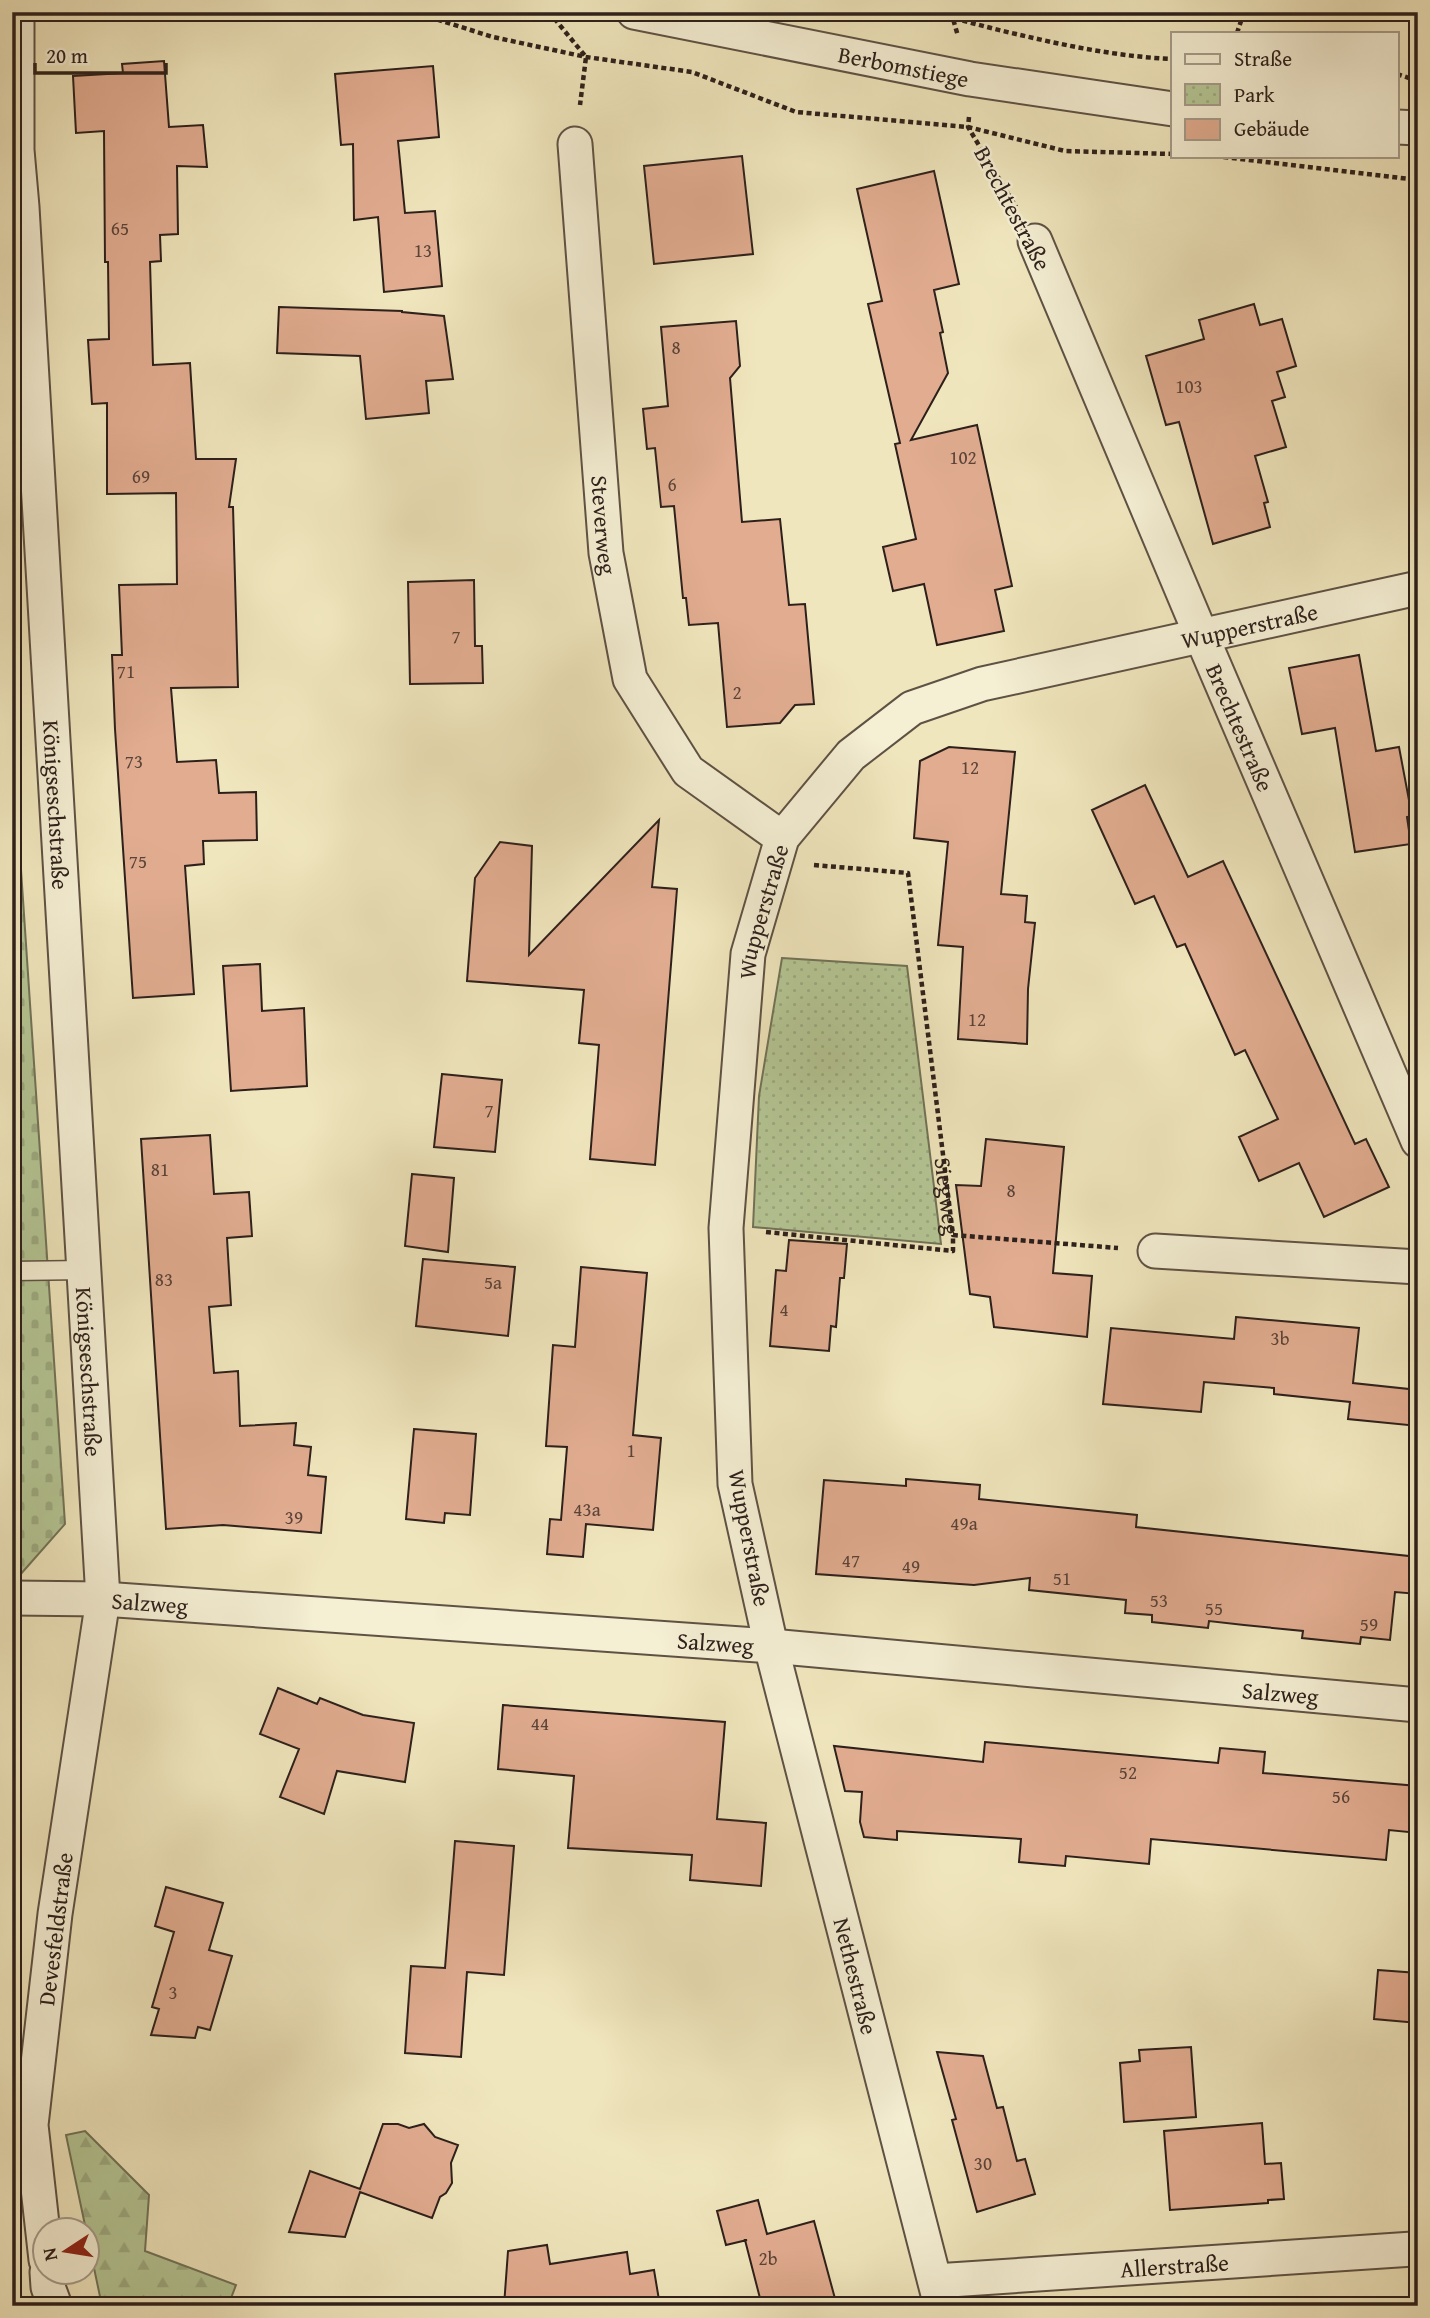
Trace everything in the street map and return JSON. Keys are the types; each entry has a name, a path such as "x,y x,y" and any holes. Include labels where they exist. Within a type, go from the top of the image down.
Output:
{"street":[{"name":"Königseschstraße","path":"17,12 14,150 22,207 103,1599"},
{"name":"Berbomstiege","path":"634,12 970,79 1171,109"},
{"path":"1398,127 1418,128"},
{"name":"Steverweg","path":"575,144 606,553 630,679 688,771 782,838"},
{"name":"Brechtestraße","path":"1035,241 1418,1141"},
{"name":"Wupperstraße","path":"771,1646 735,1484 726,1228 748,954 782,838 851,755 912,708 982,684 1418,588"},
{"path":"1155,1251 1418,1267"},
{"name":"Salzweg","path":"12,1598 103,1599 771,1646 1418,1705"},
{"name":"Devesfeldstraße","path":"41,2216 31,2125 55,1914 103,1599"},
{"name":"Nethestraße","path":"771,1646 938,2294"},
{"name":"Allerstraße","path":"938,2294 1416,2249"},
{"path":"48,2286 55,2306"}],"lane":[{"path":"12,1271 85,1270"}],"path":[{"path":"413,12 493,37 586,57 692,72 796,112 968,127 1065,151 1171,154"},
{"path":"549,12 586,57 575,144"},
{"path":"921,12 951,15 1017,35 1139,58 1171,59"},
{"path":"1237,32 1244,12"},
{"path":"1398,75 1418,81"},
{"name":"Brechtestraße","path":"968,127 1035,241"},
{"path":"1232,158 1418,180"},
{"name":"Siegweg","path":"782,838 809,865 908,873 953,1235 1155,1251"},
{"path":"726,1228 953,1251 953,1235"}],"green space":[{"path":"12,736 65,1524 12,1584"},
{"path":"782,958 907,966 941,1244 753,1227 759,1096"},
{"path":"85,2131 149,2195 145,2251 236,2285 228,2306 102,2306 98,2286 102,2286 102,2216 83,2216 66,2135"}],"building":[{"path":"164,61 169,127 203,125 207,167 177,166 178,234 160,235 161,261 150,262 153,365 190,363 196,459 236,459 229,507 233,507 238,687 171,688 177,762 216,760 219,793 256,792 257,840 203,841 204,864 185,866 194,994 133,998 112,655 122,655 119,585 177,584 176,493 107,494 107,403 92,404 88,340 109,339 108,262 105,262 104,131 76,133 73,76 123,73 122,64"},
{"path":"433,66 439,137 398,141 405,213 435,211 442,286 384,292 378,217 354,220 353,144 341,145 335,74"},
{"path":"742,156 753,254 654,264 644,166"},
{"path":"934,171 959,284 934,290 948,373 911,440 977,425 1012,586 995,590 1004,631 937,645 924,584 893,591 883,547 916,539 895,444 900,443 868,304 882,301 857,189"},
{"path":"1254,304 1260,325 1282,319 1296,366 1277,372 1285,397 1272,401 1286,447 1255,456 1268,502 1264,503 1270,527 1213,544 1179,422 1166,425 1146,356 1204,339 1199,320"},
{"path":"279,307 402,311 444,316 453,379 426,381 429,413 366,419 360,356 277,353"},
{"path":"736,321 740,366 730,378 742,522 780,519 789,605 805,604 814,704 795,705 780,723 727,727 718,623 689,625 686,598 683,598 674,506 661,507 655,448 647,449 643,409 668,406 661,327"},
{"path":"474,580 475,646 482,646 483,683 410,684 408,582"},
{"path":"1359,655 1376,751 1399,747 1412,816 1407,817 1411,844 1355,852 1335,728 1302,734 1289,668"},
{"path":"949,747 1015,752 1001,894 1027,896 1025,922 1035,923 1028,989 1027,1044 958,1039 963,947 938,945 948,842 914,838 920,761"},
{"path":"1145,785 1188,877 1223,861 1355,1144 1366,1139 1389,1187 1324,1217 1299,1163 1259,1181 1239,1137 1278,1119 1245,1050 1235,1055 1185,944 1177,947 1154,896 1135,904 1092,810"},
{"path":"659,820 652,887 677,889 655,1165 590,1159 599,1045 579,1043 584,990 467,981 475,878 500,842 532,846 529,955"},
{"path":"260,964 262,1011 304,1008 307,1086 231,1091 223,966"},
{"path":"442,1074 502,1080 495,1152 434,1147"},
{"path":"210,1135 214,1194 249,1192 252,1236 227,1238 231,1305 209,1307 214,1373 238,1371 240,1426 296,1423 294,1445 311,1447 308,1475 326,1477 321,1533 223,1525 166,1529 141,1139"},
{"path":"986,1139 1064,1147 1053,1273 1092,1276 1087,1337 994,1327 990,1297 970,1294 956,1185 981,1186"},
{"path":"412,1174 454,1178 448,1252 405,1246"},
{"path":"789,1240 847,1244 844,1278 840,1278 836,1327 831,1326 829,1351 770,1346 776,1270 786,1271"},
{"path":"423,1259 515,1267 508,1336 416,1326"},
{"path":"581,1267 647,1273 633,1435 661,1438 653,1530 586,1524 583,1557 547,1554 550,1519 561,1520 567,1447 546,1446 553,1345 575,1347"},
{"path":"1236,1317 1359,1328 1353,1383 1418,1390 1418,1426 1348,1419 1350,1402 1274,1394 1274,1388 1204,1382 1201,1412 1103,1404 1111,1328 1234,1339"},
{"path":"414,1429 476,1434 470,1515 445,1513 444,1523 406,1519"},
{"path":"906,1479 980,1485 979,1499 1137,1515 1136,1527 1418,1557 1418,1594 1395,1592 1390,1640 1361,1637 1360,1644 1302,1638 1303,1631 1209,1621 1208,1628 1152,1622 1152,1615 1125,1613 1126,1600 1029,1590 1030,1578 974,1585 816,1574 824,1480 906,1486"},
{"path":"278,1688 317,1704 320,1698 363,1715 414,1723 405,1782 337,1771 324,1814 280,1797 299,1749 260,1734"},
{"path":"503,1705 725,1722 717,1819 766,1823 761,1886 690,1880 692,1855 568,1848 574,1776 498,1769"},
{"path":"985,1742 1218,1763 1220,1748 1265,1752 1263,1773 1418,1786 1418,1833 1389,1830 1386,1860 1151,1839 1149,1864 1066,1856 1065,1866 1019,1862 1021,1839 897,1831 897,1840 864,1837 860,1822 862,1792 845,1791 834,1746 983,1762"},
{"path":"455,1841 514,1846 504,1975 467,1972 461,2057 405,2053 411,1966 445,1968"},
{"path":"166,1887 223,1903 209,1950 232,1956 210,2030 198,2027 195,2038 151,2035 159,2009 152,2007 174,1932 155,1926"},
{"path":"1378,1970 1418,1973 1418,2023 1374,2019"},
{"path":"1191,2047 1196,2117 1124,2122 1120,2063 1140,2061 1139,2050"},
{"path":"937,2052 983,2056 997,2108 1003,2107 1017,2161 1025,2159 1035,2194 977,2212 952,2120 956,2119"},
{"path":"1262,2123 1265,2164 1281,2163 1284,2199 1268,2200 1268,2203 1170,2210 1164,2131"},
{"path":"383,2124 398,2124 409,2128 424,2124 435,2137 458,2145 451,2163 452,2183 440,2197 432,2218 360,2192 345,2237 289,2232 310,2171 360,2189"},
{"path":"758,2200 767,2234 814,2221 837,2306 762,2306 745,2240 726,2245 717,2211"},
{"path":"547,2245 550,2264 627,2252 630,2274 654,2270 660,2306 558,2306 558,2301 528,2306 504,2306 508,2251"}]}
